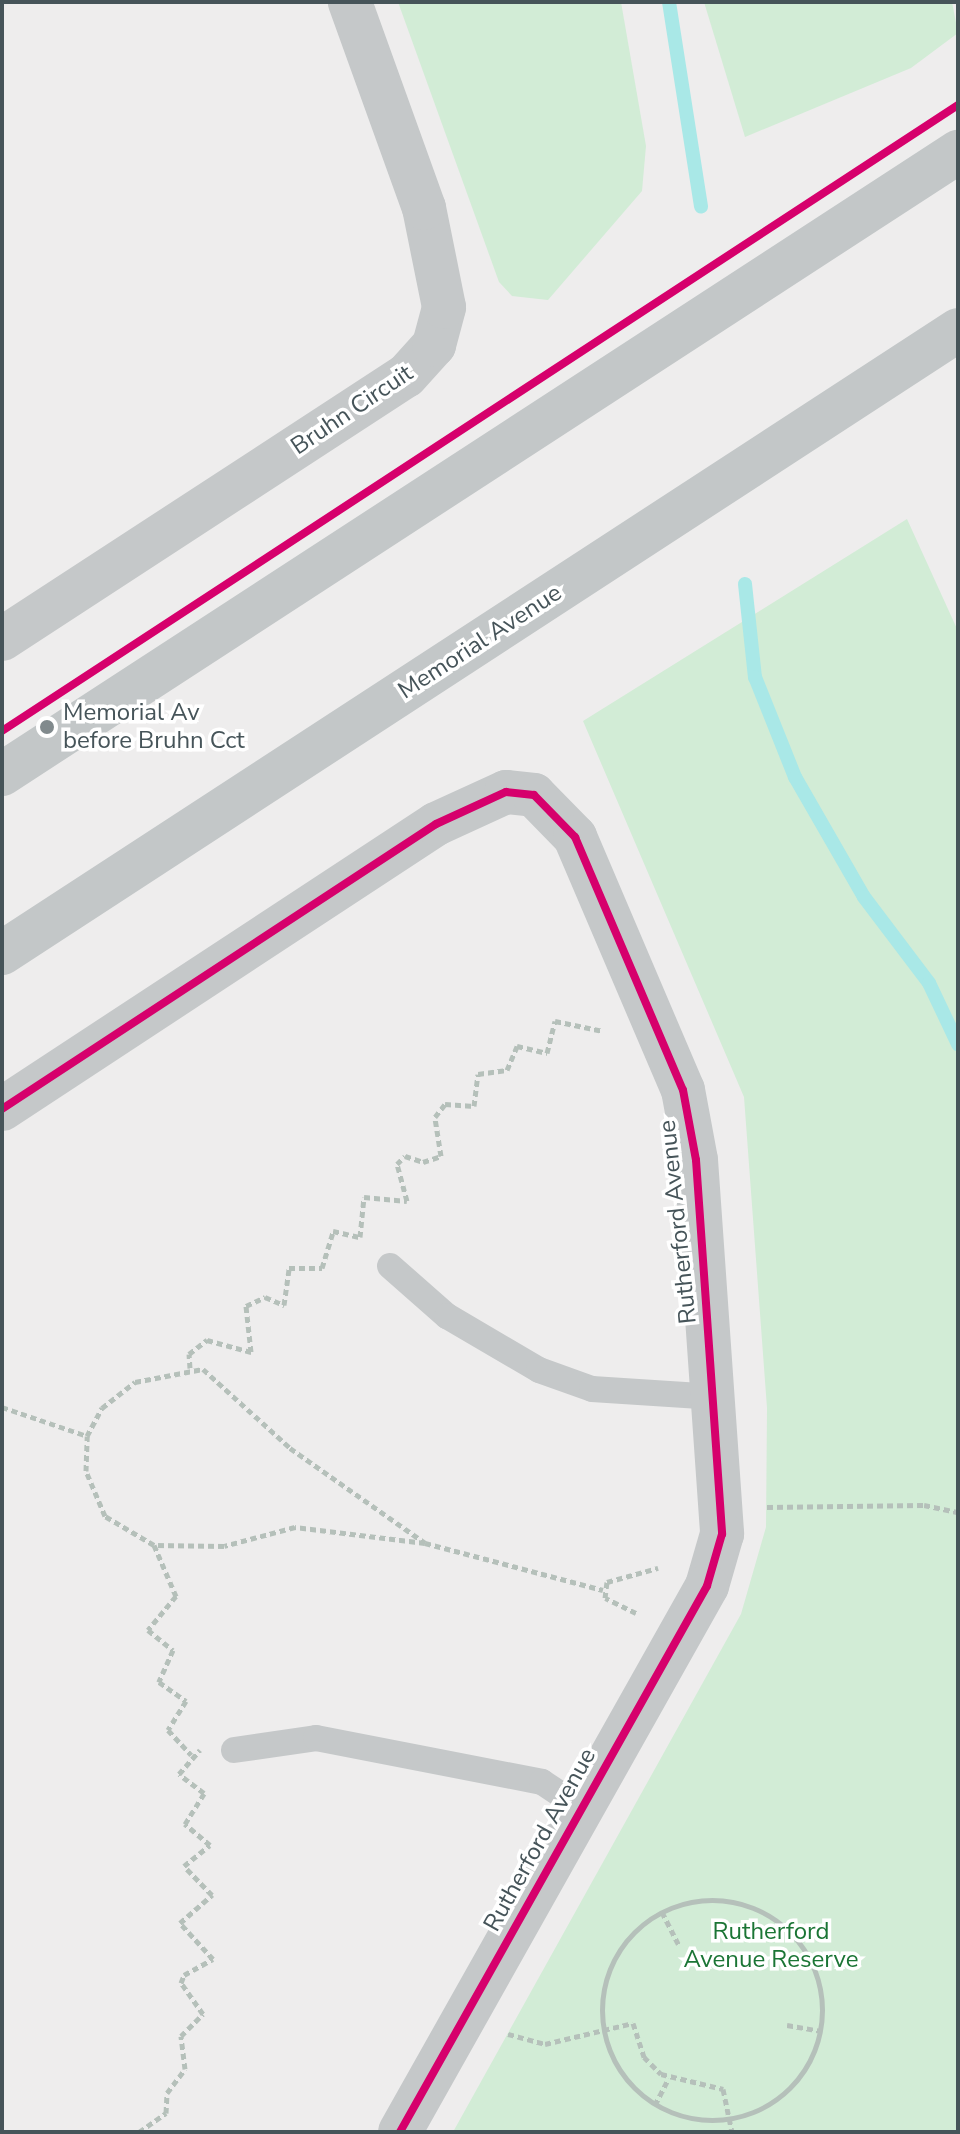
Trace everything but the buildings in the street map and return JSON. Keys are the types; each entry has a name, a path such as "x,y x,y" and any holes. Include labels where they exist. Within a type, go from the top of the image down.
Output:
{"main road":[{"path":"2,774 958,152"},
{"name":"Memorial Avenue","path":"2,953 958,330"}],"street":[{"name":"Bruhn Circuit","path":"2,639 406,376 434,345 444,307 424,208 350,2"},
{"name":"Rutherford Avenue","path":"2,1109 469,803 506,792 534,795 575,837 683,1090 716,1397 722,1534 707,1586 400,2132"}],"lane":[{"path":"390,1266 447,1316 539,1370 592,1389 716,1397"},
{"path":"234,1750 316,1738 542,1782 581,1808"}],"path":[{"path":"190,1368 189,1354 207,1340 251,1352 246,1306 265,1297 284,1305 289,1268 322,1268 333,1231 360,1237 364,1197 407,1201 397,1164 405,1156 423,1162 441,1156 435,1117 445,1104 474,1106 478,1074 507,1070 517,1046 547,1053 555,1021 603,1031"},
{"path":"191,1755 168,1730 186,1701 159,1682 173,1650 148,1630 176,1596 154,1545 98,1505 86,1471 87,1436 102,1408 130,1385 190,1368 223,1380 290,1448 425,1543"},
{"path":"2,1407 87,1436"},
{"path":"760,1491 761,1523"},
{"path":"762,1507 924,1505 958,1512"},
{"path":"154,1545 224,1546 295,1527 425,1543 603,1590 617,1609 636,1613"},
{"path":"603,1590 617,1574 658,1568"},
{"path":"139,2132 166,2113 167,2093 185,2069 181,2036 203,2014 181,1983 184,1975 213,1959 180,1923 212,1895 184,1866 210,1845 185,1824 205,1800 179,1774 191,1755 229,1743 234,1750"},
{"path":"709,1899 779,1922 820,1982 820,2031 789,2089 731,2118 692,2118 655,2105 621,2073 603,2028 613,1960 662,1912 709,1899"},
{"path":"662,1912 678,1944"},
{"path":"467,2012 506,2033 545,2044 633,2023 644,2057 669,2078 723,2089 732,2132"},
{"path":"499,2045 513,2019"},
{"path":"787,2025 820,2031"},
{"path":"655,2105 669,2078"}],"green space":[{"path":"398,2 621,2 646,146 642,191 548,300 512,296 499,282"},
{"path":"704,2 952,2 958,33 911,68 745,137"},
{"name":"Rutherford Avenue Reserve","path":"907,519 958,631 958,2132 453,2132 741,1614 766,1527 767,1408 744,1097 583,721"}],"waterway":[{"path":"669,2 701,207"},
{"path":"745,584 755,677 795,777 864,897 929,983 958,1044"}],"cycle path":[{"path":"2,731 958,105"},
{"path":"2,1109 436,824 506,792 534,795 575,837 683,1090 696,1160 722,1534 707,1586 400,2132"}],"place":[{"name":"Memorial Av before Bruhn Cct","path":"47,727"}]}
